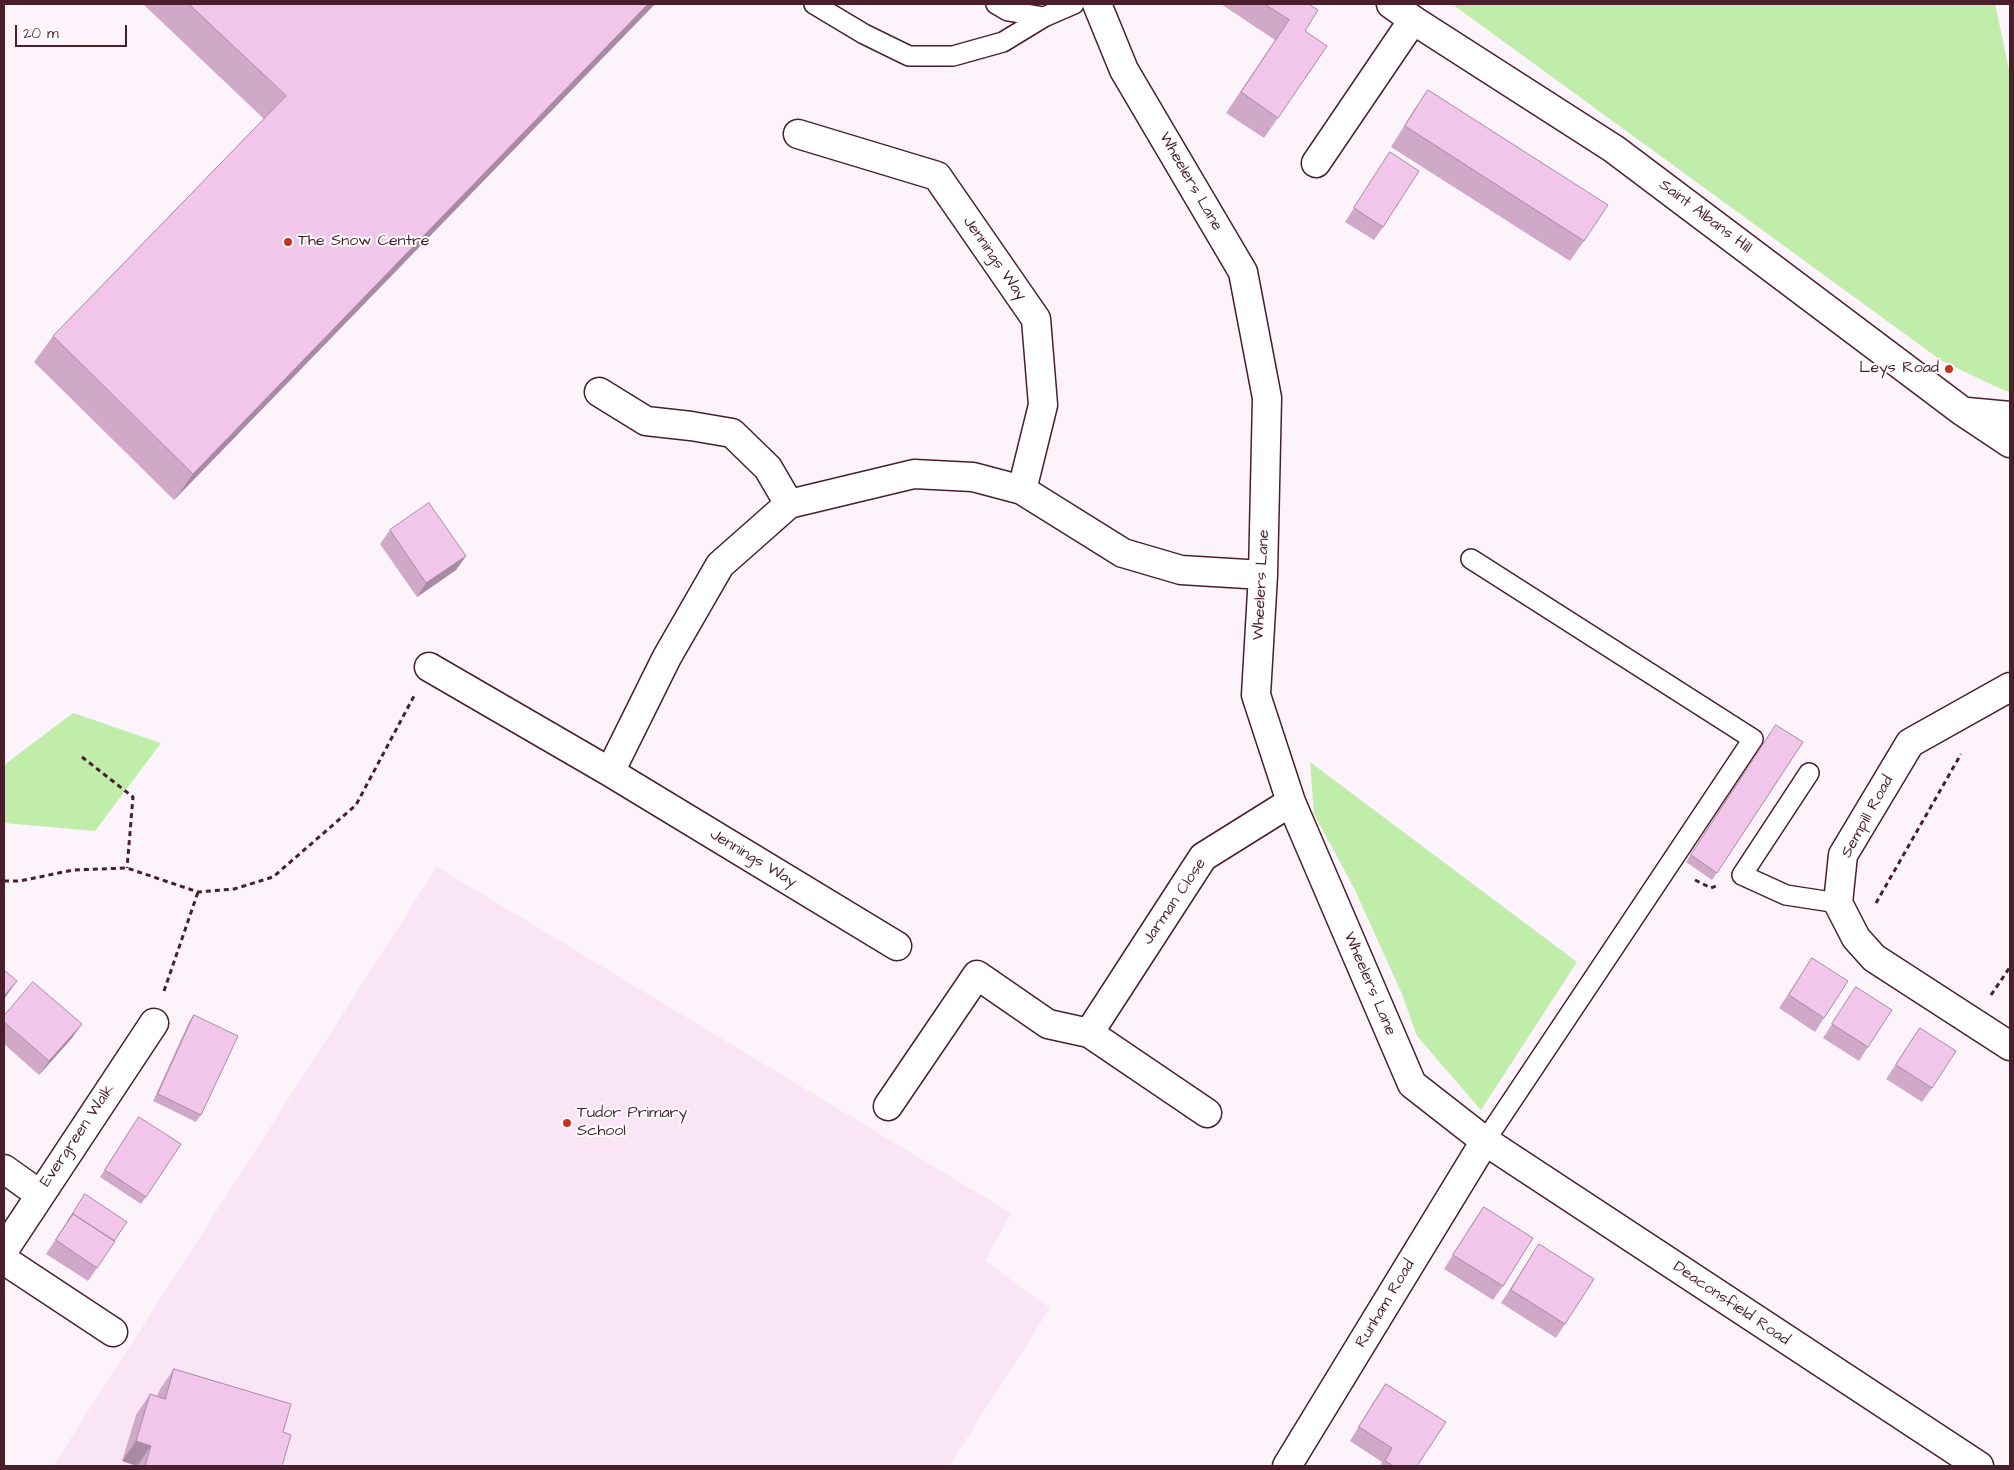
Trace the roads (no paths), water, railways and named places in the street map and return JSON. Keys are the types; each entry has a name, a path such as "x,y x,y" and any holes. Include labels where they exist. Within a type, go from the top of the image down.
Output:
{"street":[{"name":"Wheelers Lane","path":"1097,4 1124,70 1243,272 1267,398 1264,575 1256,695 1291,802 1412,1084 1485,1141"},
{"name":"Saint Albans Hill","path":"1391,4 1614,149 1962,412 2010,443"},
{"path":"1316,163 1413,20"},
{"name":"Jennings Way","path":"798,134 937,176 1036,319 1043,405 1022,490"},
{"path":"599,392 646,422 691,426 732,433 768,468 789,504"},
{"path":"1962,412 2010,416"},
{"path":"610,772 667,657 720,565 789,504 914,474 973,478 1022,490 1123,553 1181,570 1264,575"},
{"name":"Jennings Way","path":"429,667 610,772 897,946"},
{"name":"Sempill Road","path":"1838,903 1843,856 1910,742 2010,687"},
{"name":"Jarman Close","path":"1089,1033 1203,857 1291,802"},
{"path":"1838,903 1856,938 1874,958 2010,1046"},
{"path":"888,1106 977,975 1048,1024 1089,1033 1207,1113"},
{"name":"Evergreen Walk","path":"4,1250 39,1194 154,1023"},
{"name":"Runham Road","path":"1287,1466 1485,1141"},
{"name":"Deaconsfield Road","path":"1485,1141 1978,1466"},
{"path":"4,1169 39,1194"},
{"path":"4,1260 113,1332"}],"lane":[{"path":"814,4 864,34 909,56 953,56 1004,42 1044,17 1074,4"},
{"path":"996,4 1008,11 1044,17"},
{"path":"1471,559 1753,739 1485,1141"},
{"path":"1808,773 1742,875 1786,895 1838,903"}],"place":[{"name":"The Snow Centre","path":"288,242"},
{"name":"Leys Road","path":"1949,369"},
{"name":"Tudor Primary School","path":"567,1123"}]}
